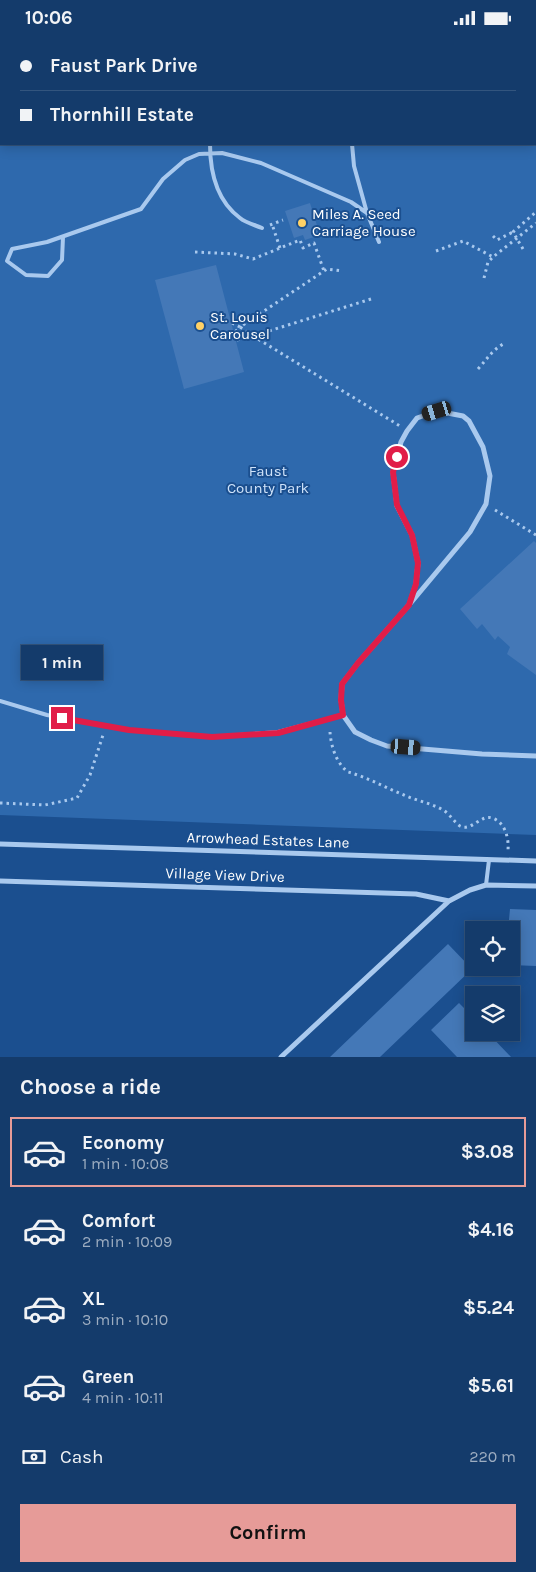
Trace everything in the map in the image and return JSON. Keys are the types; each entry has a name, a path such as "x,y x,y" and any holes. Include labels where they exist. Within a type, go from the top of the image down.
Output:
{"street":[{"path":"409,605 416,584 418,563 412,535 397,505 393,472 402,442 407,431 417,418 437,411 463,416 469,421 483,447 490,476 486,504 470,532 409,605 358,663 342,684 341,700 343,715 355,732 388,746 536,756"},
{"name":"Arrowhead Estates Lane","path":"0,844 536,861"},
{"name":"Village View Drive","path":"0,881 416,894 449,901"},
{"path":"281,1057 449,901 470,890 486,885 536,886"}],"lane":[{"path":"210,145 215,182 224,201 241,219 262,228"},
{"path":"352,145 354,166 367,213 379,241"},
{"path":"63,237 62,260 48,275 26,275 7,261 12,249 47,242 141,209 163,179 185,160 199,154 210,153 222,153 261,163 351,202 367,213"},
{"path":"0,701 47,715 129,730 212,737 278,733 343,715"},
{"path":"486,885 489,860"}],"path":[{"path":"493,236 497,240 513,231 536,212"},
{"path":"484,277 488,262 536,223"},
{"path":"272,224 280,248"},
{"path":"513,231 523,249"},
{"path":"195,252 235,254 253,259 300,240 303,248 314,243 324,271"},
{"path":"436,251 463,241 493,257"},
{"path":"234,332 327,269 342,271"},
{"path":"237,340 371,299"},
{"path":"232,323 407,431"},
{"path":"478,369 488,355 505,343"},
{"path":"486,504 536,535"},
{"path":"0,803 45,805 77,798 90,775 106,726"},
{"path":"330,732 333,749 342,767 348,772 436,806 446,811 460,826 466,827 486,818 492,818 505,831 509,841 507,855"}],"green space":[{"name":"Faust County Park","path":"0,145 536,145 536,835 0,815"}],"building":[{"name":"Miles A. Seed Carriage House","path":"310,203 320,235 305,240 303,235 294,238 285,211"},
{"name":"St. Louis Carousel","path":"216,265 244,372 184,389 155,280"},
{"path":"534,541 536,543 536,675 507,654 510,647 498,636 495,640 482,624 477,629 460,609"},
{"path":"510,909 536,910 536,966 520,965 520,921 509,921"},
{"path":"448,944 465,962 465,976 380,1057 330,1057"},
{"path":"459,1003 465,1009 465,1041 496,1041 511,1057 457,1057 431,1030"}],"place":[{"name":"Miles A. Seed Carriage House","path":"302,223"},
{"name":"St. Louis Carousel","path":"200,326"}],"route":[{"path":"62,718 129,730 212,737 278,733 343,715 341,700 342,684 409,605 416,584 418,563 412,535 397,505 393,472 397,457"}]}
